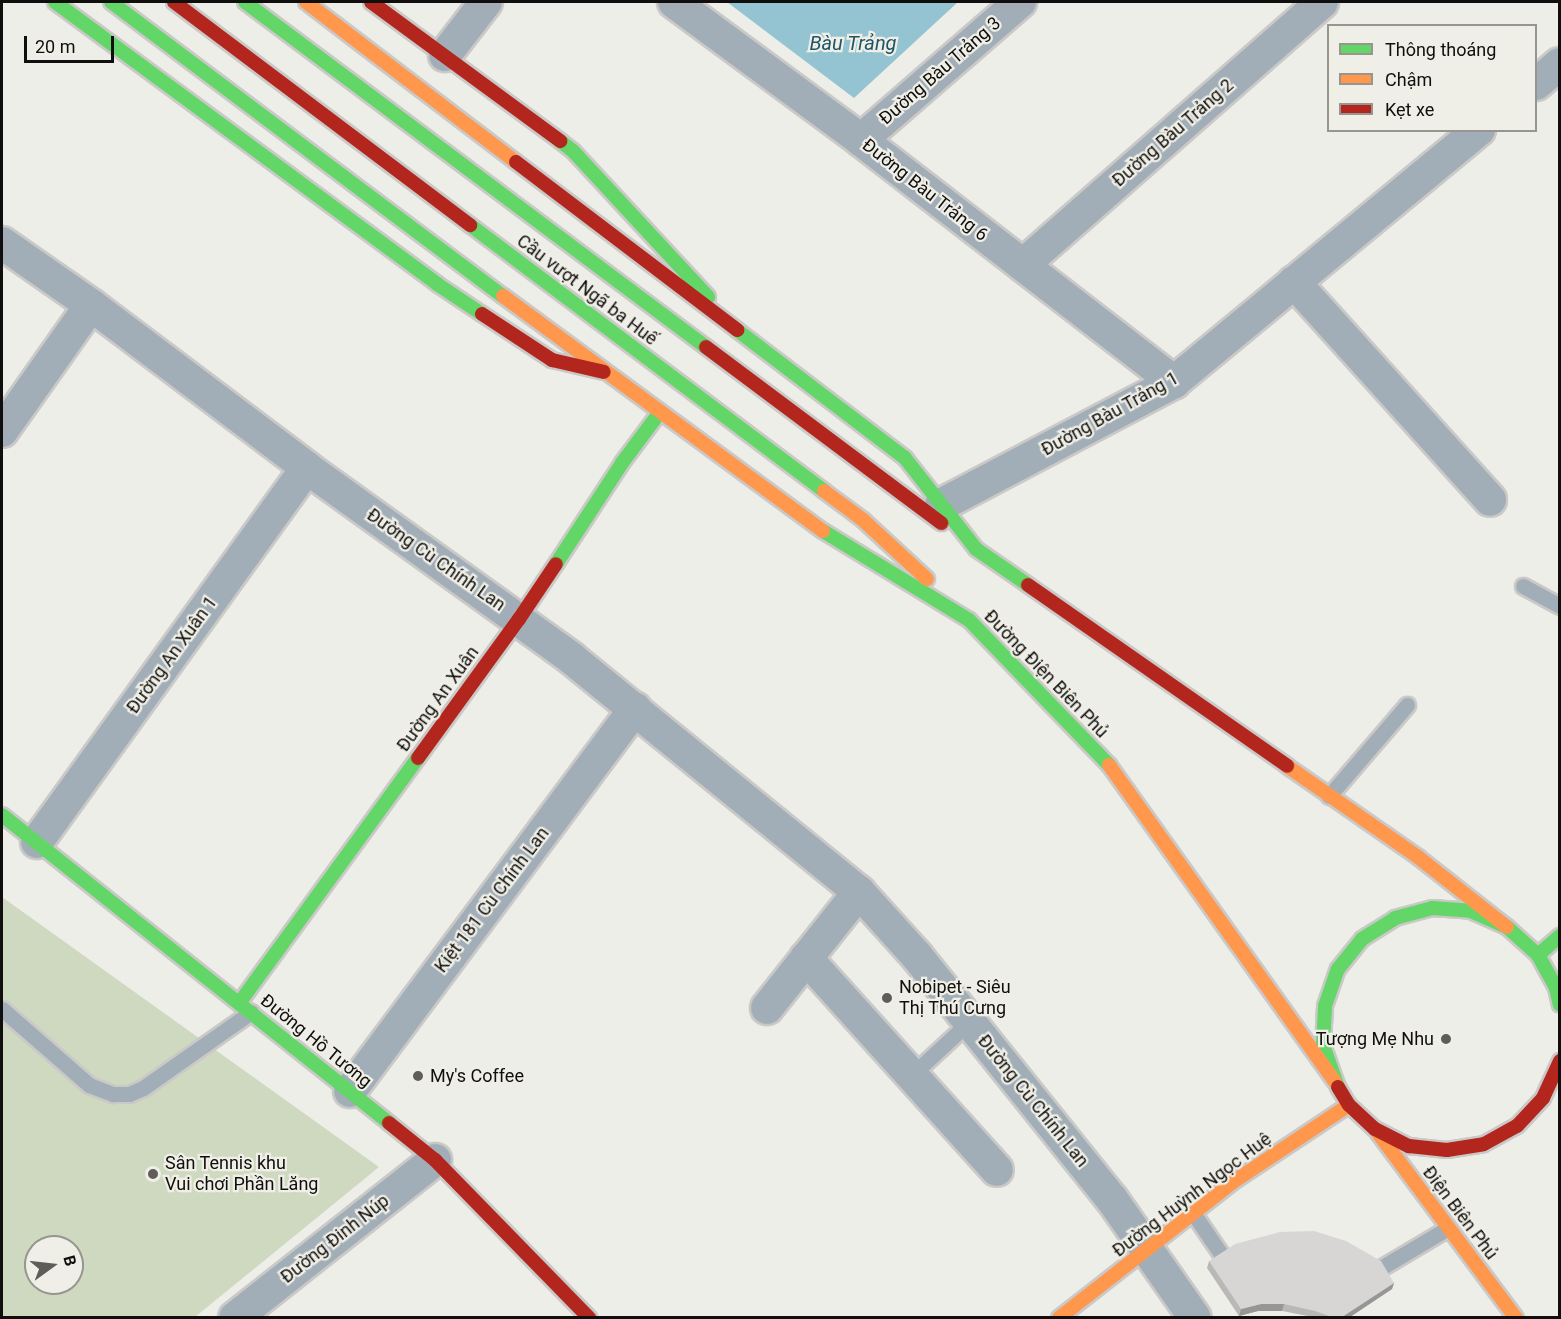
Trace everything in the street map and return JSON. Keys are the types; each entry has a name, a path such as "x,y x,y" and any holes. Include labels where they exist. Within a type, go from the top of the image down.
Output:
{"main road":[{"path":"55,2 437,285 552,360 604,372"},
{"path":"111,2 604,372"},
{"name":"Cầu vượt Ngã ba Huế","path":"174,2 863,520 969,620"},
{"name":"Cầu vượt Ngã ba Huế","path":"245,2 976,549"},
{"path":"306,2 534,173 905,458 976,549 1418,857 1507,927 1538,955 1558,992 1560,1005"},
{"path":"371,2 573,151 740,331"},
{"name":"Đường Điện Biên Phủ","path":"604,372 842,544 969,620 1107,762 1251,961 1335,1082"},
{"name":"Đường An Xuân","path":"246,1007 519,619 622,463 660,412"},
{"name":"Đường Hồ Tương","path":"2,815 246,1007 435,1160 589,1317"},
{"path":"1507,927 1471,911 1432,908 1395,918 1362,939 1338,969 1325,1006 1323,1045 1335,1082 1349,1105 1375,1129 1409,1146 1447,1150 1484,1144 1517,1125 1543,1098 1560,1061"},
{"path":"1538,955 1560,936"},
{"name":"Đường Huỳnh Ngọc Huệ","path":"1059,1317 1233,1182 1349,1105"},
{"name":"Điện Biên Phủ","path":"1375,1129 1516,1317"}],"street":[{"path":"445,55 486,2"},
{"name":"Đường Bàu Trảng 6","path":"674,2 861,140 1174,382"},
{"name":"Đường Bàu Trảng 3","path":"861,140 1020,2"},
{"name":"Đường Bàu Trảng 2","path":"1023,266 1322,2"},
{"path":"1537,83 1560,64"},
{"name":"Đường Bàu Trảng 1","path":"941,505 1174,382 1477,132"},
{"name":"Đường Cù Chính Lan","path":"2,243 91,305 307,468 519,619 635,709 859,892 916,955 1111,1198 1196,1317"},
{"path":"1294,282 1490,500"},
{"path":"2,431 91,305"},
{"name":"Đường An Xuân 1","path":"37,842 307,468"},
{"name":"Kiệt 181 Cù Chính Lan","path":"350,1091 635,709"},
{"path":"767,1008 859,892"},
{"path":"806,958 913,1074 997,1170"},
{"name":"Đường Đinh Núp","path":"235,1317 435,1160"}],"lane":[{"path":"1523,586 1560,606"},
{"path":"1329,796 1407,705"},
{"path":"2,1009 89,1085 113,1094 129,1094 143,1088 246,1007"},
{"path":"913,1074 969,1022"},
{"path":"1193,1213 1223,1257"},
{"path":"1379,1269 1448,1228"}],"green space":[{"path":"2,897 379,1167 195,1317 2,1317"}],"water":[{"name":"Bàu Trảng","path":"727,2 958,2 854,98"}],"building":[{"path":"1314,1231 1346,1241 1381,1261 1394,1283 1342,1317 1332,1317 1284,1304 1261,1304 1241,1309 1209,1261 1235,1244 1280,1232"}],"traffic: fast":[{"path":"55,2 437,284 482,314"},
{"path":"111,2 503,296"},
{"path":"245,2 706,347"},
{"path":"560,141 573,151 708,297"},
{"path":"470,225 824,491"},
{"path":"737,330 905,458 976,549 1028,585"},
{"path":"556,564 622,463 660,412"},
{"path":"823,531 969,620 1109,765"},
{"path":"240,1002 418,758"},
{"path":"2,815 389,1123"},
{"path":"1338,1087 1323,1045 1325,1006 1338,969 1362,939 1395,918 1432,908 1471,911 1507,927 1538,955 1556,988 1560,1005"},
{"path":"1538,955 1560,936"}],"traffic: slow":[{"path":"306,2 516,162"},
{"path":"503,296 823,531"},
{"path":"824,491 863,520 927,579"},
{"path":"1109,765 1335,1082"},
{"path":"1287,766 1418,857 1507,927"},
{"path":"1059,1318 1233,1182 1349,1105"},
{"path":"1378,1133 1516,1318"}],"traffic: jam":[{"path":"174,2 470,225"},
{"path":"371,2 560,141"},
{"path":"516,162 737,330"},
{"path":"482,314 552,360 604,372"},
{"path":"706,347 941,523"},
{"path":"418,758 556,564"},
{"path":"1028,585 1287,766"},
{"path":"1338,1087 1349,1105 1375,1129 1409,1146 1447,1150 1484,1144 1517,1126 1543,1098 1560,1061"},
{"path":"389,1123 435,1160 589,1318"}],"place":[{"name":"Nobipet - Siêu Thị Thú Cưng","path":"887,998"},
{"name":"Tượng Mẹ Nhu","path":"1446,1039"},
{"name":"My's Coffee","path":"418,1076"},
{"name":"Sân Tennis khu Vui chơi Phần Lăng","path":"153,1174"}]}
